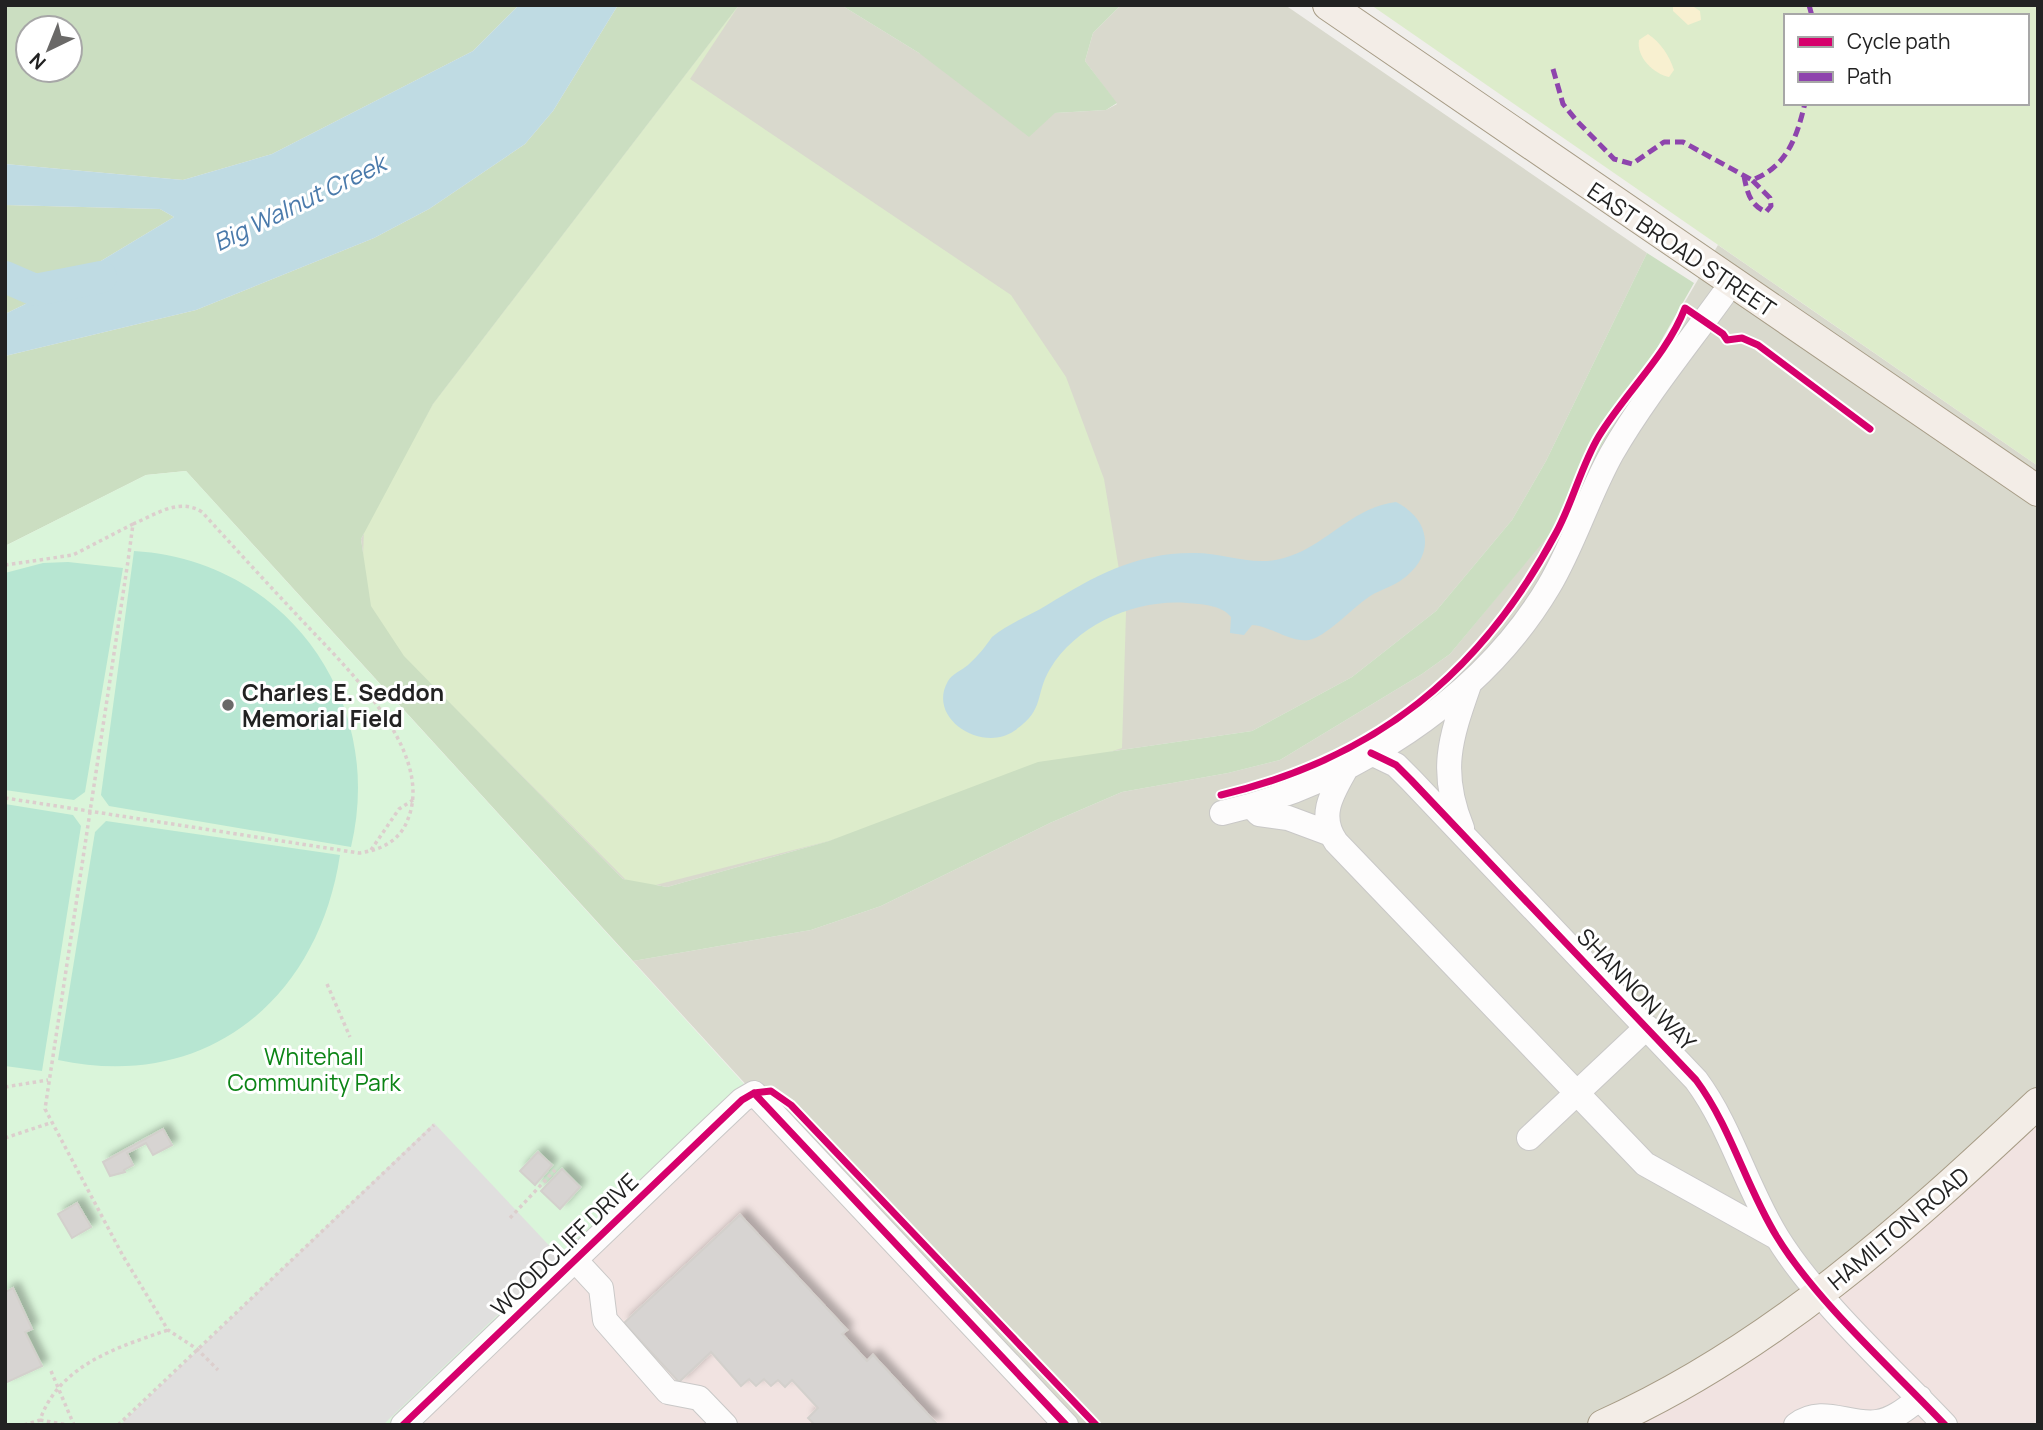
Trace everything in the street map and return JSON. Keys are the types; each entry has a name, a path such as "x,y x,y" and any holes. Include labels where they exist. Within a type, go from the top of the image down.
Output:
{"main road":[{"name":"EAST BROAD STREET","path":"1328,5 1731,284 2038,491"},
{"name":"HAMILTON ROAD","path":"1603,1425 1726,1358 1821,1293 1899,1232 2038,1103"}],"street":[{"path":"1223,813 1252,807 1347,767 1428,717 1469,684 1536,607 1574,539 1612,453 1731,284"},
{"name":"SHANNON WAY","path":"1465,836 1454,804 1447,757 1452,730 1469,684"},
{"name":"SHANNON WAY","path":"1371,753 1403,772 1647,1027 1707,1095 1777,1237 1821,1293 1945,1425"},
{"path":"1252,807 1259,814 1288,818 1331,834 1327,808 1347,767"},
{"name":"SHANNON WAY","path":"1331,834 1645,1164 1777,1237"},
{"path":"1529,1138 1647,1027"},
{"name":"WOODCLIFF DRIVE","path":"403,1425 733,1109 754,1093 1066,1425"},
{"path":"575,1260 601,1288 605,1320 668,1392 699,1398 724,1425"},
{"path":"1796,1425 1821,1415 1839,1416 1863,1424 1880,1422 1897,1415 1920,1398"}],"path":[{"path":"5,565 73,555 133,524 179,505 188,505 202,512 348,670 380,710 409,765 413,800 409,817 397,838 370,852 359,853 5,799"},
{"path":"133,524 45,1109 50,1123 61,1136 123,1256 168,1330 197,1349 218,1370"},
{"path":"370,852 399,809 413,800"},
{"path":"327,984 350,1037"},
{"path":"5,1087 49,1079"},
{"path":"5,1138 50,1123"},
{"path":"118,1425 434,1125"},
{"path":"510,1218 555,1170"},
{"path":"40,1420 46,1403 92,1359 168,1330"},
{"path":"51,1371 74,1425"},
{"path":"24,1425 40,1420 68,1425"}],"shaded area":[{"path":"739,5 841,5 919,53 1055,113 1106,110 1117,104 1085,61 1093,33 1121,5 1285,5 1647,253 1546,461 1512,520 1436,611 1352,677 1252,731 1038,762 829,841 667,887 623,879 404,656 371,606 361,539 433,404"},
{"path":"1718,245 2038,466 2038,1104 1840,1282 1594,1425 1057,1425 633,961 811,930 881,906 1050,823 1122,792 1228,773 1280,760 1422,674 1450,654 1553,529"},
{"path":"746,1086 1057,1425 391,1425"},
{"path":"2038,1104 2038,1425 1594,1425"},
{"path":"434,1123 559,1256 383,1425 120,1425"}],"green space":[{"path":"5,5 519,5 473,51 272,154 183,180 5,164"},
{"path":"618,5 739,5 433,404 361,539 371,606 404,656 623,879 667,887 829,841 1038,762 1252,731 1352,677 1436,611 1512,520 1546,461 1647,253 1694,283 1554,529 1450,654 1422,674 1280,760 1228,773 1122,792 1050,823 881,906 811,930 633,961 186,471 146,475 5,546 5,356 196,310 374,238 429,209 525,144 553,111"},
{"path":"739,5 690,79 1011,295 1066,377 1104,479 1126,612 1122,748 829,841 636,890 361,614 364,529 433,404"},
{"path":"841,5 1121,5 1093,33 1085,61 1117,103 1106,110 1055,113 1029,137 919,53"},
{"path":"1371,5 2038,5 2038,466"},
{"path":"5,205 160,209 174,217 46,294 5,314"},
{"name":"Whitehall Community Park","path":"186,471 746,1086 391,1425 5,1425 5,546 146,475"},
{"name":"Charles E. Seddon Memorial Field","path":"134,551 188,560 237,580 279,610 313,647 338,691 353,740 358,792 351,847 109,806 101,795"},
{"path":"68,562 123,568 85,792 74,800 5,790 5,573 43,563"},
{"path":"5,804 73,815 81,826 42,1071 5,1066"},
{"path":"106,821 340,855 328,907 307,953 280,992 246,1024 206,1047 161,1062 112,1066 58,1060 95,832"}],"sand":[{"path":"1673,5 1691,5 1700,11 1701,20 1688,25 1673,11"},
{"path":"1648,34 1661,45 1670,59 1674,70 1669,77 1647,64 1640,53 1639,40"}],"water":[{"path":"519,5 618,5 553,111 525,144 429,209 374,238 196,310 5,356 5,314 46,294 174,217 160,209 5,205 5,164 183,180 272,154 473,51"},
{"path":"1396,502 1417,519 1423,529 1424,551 1419,562 1400,581 1370,596 1315,638 1295,639 1252,625 1244,635 1230,633 1231,617 1211,606 1187,603 1148,605 1110,618 1076,639 1050,669 1031,716 1014,731 1001,737 974,735 951,719 945,708 943,695 948,681 972,662 992,637 1099,576 1136,561 1174,554 1195,553 1262,561 1284,558 1313,545 1366,511"}],"building":[{"path":"163,1129 172,1145 153,1155 146,1143 127,1153 133,1165 124,1170 125,1172 110,1176 103,1162"},
{"path":"538,1152 552,1165 535,1185 520,1171"},
{"path":"562,1169 580,1187 560,1209 541,1191"},
{"path":"77,1203 91,1227 72,1238 58,1214"},
{"path":"740,1215 847,1330 842,1334 867,1361 873,1355 936,1423 815,1425 808,1418 818,1408 792,1380 785,1387 778,1380 771,1386 764,1379 756,1386 749,1379 741,1386 711,1352 679,1382 624,1323"},
{"path":"13,1288 32,1329 25,1332 42,1366 5,1383 5,1292"}],"waterway":[{"name":"Big Walnut Creek","path":"5,277 35,290 101,277"}],"marked path":[{"path":"1809,5 1811,14"},
{"path":"1553,69 1563,104 1576,120 1614,159 1632,164 1664,142 1683,142 1752,180 1774,167 1789,149 1804,105"},
{"path":"1744,176 1753,202 1766,212 1771,206 1770,198 1752,180"}],"cycle path":[{"path":"1221,795 1277,779 1329,758 1376,733 1419,703 1458,668 1494,628 1526,583 1562,521 1599,436 1668,342 1685,308 1723,334 1727,340 1742,338 1758,345 1870,429"},
{"path":"1371,753 1396,765 1411,780 1696,1080 1719,1117 1766,1218 1794,1261 1856,1334 1945,1425"},
{"path":"403,1425 742,1100 754,1093 771,1091 791,1105 1096,1425"},
{"path":"754,1093 1066,1425"}],"place":[{"name":"Charles E. Seddon Memorial Field","path":"228,705"}]}
